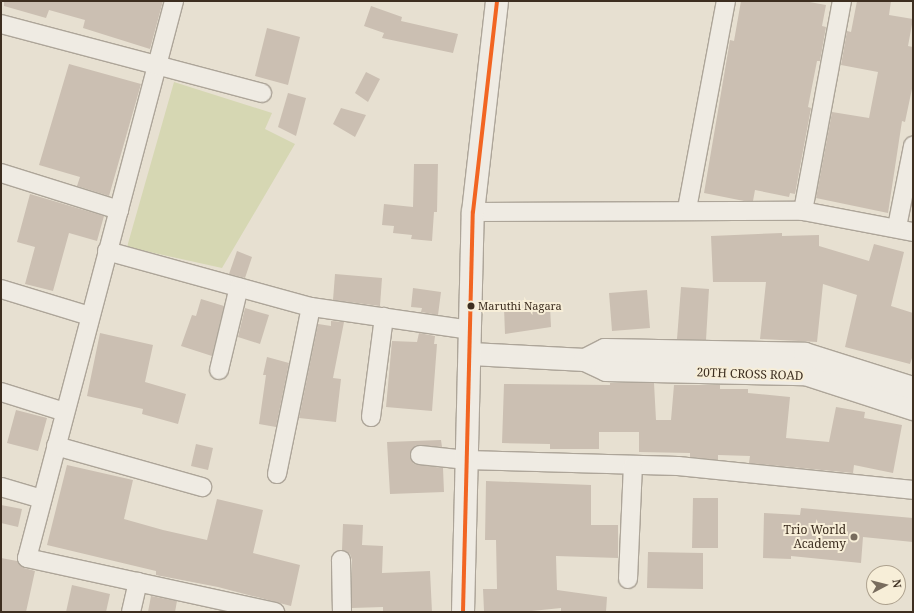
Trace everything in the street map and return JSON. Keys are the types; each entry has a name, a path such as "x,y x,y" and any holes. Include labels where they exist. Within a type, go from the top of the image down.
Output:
{"street":[{"path":"174,1 27,558 275,612"},
{"path":"463,612 471,354 470,330 473,212 497,1"},
{"path":"687,209 726,1"},
{"path":"803,211 842,1"},
{"path":"1,24 262,93"},
{"path":"473,212 687,209 803,211 905,230 913,146"},
{"path":"1,173 118,210"},
{"path":"107,251 311,307 470,330"},
{"path":"218,370 239,287"},
{"path":"1,289 90,316"},
{"path":"276,474 311,307"},
{"path":"371,417 384,317"},
{"name":"20TH CROSS ROAD","path":"585,360 605,350 805,354 913,388"},
{"name":"20TH CROSS ROAD","path":"471,354 585,360 606,370 805,374 913,409"},
{"path":"1,392 65,412"},
{"path":"56,446 202,487"},
{"path":"420,455 467,460 678,466 913,490"},
{"path":"628,579 633,465"},
{"path":"1,487 42,499"},
{"path":"340,560 342,612"},
{"path":"131,612 138,582"}],"green space":[{"path":"174,82 272,113 265,129 295,144 222,268 127,247"}],"building":[{"path":"4,1 163,1 150,49 83,28 85,20 49,10 46,18 4,6"},
{"path":"741,1 804,1 826,5 822,26 826,27 820,61 817,61 808,107 811,108 795,194 790,193 789,197 755,190 753,201 744,201 704,193 730,40 734,41"},
{"path":"857,1 891,1 889,15 913,19 908,46 913,47 913,84 905,122 902,121 888,213 816,198 832,112 869,118 878,72 841,65 847,31 851,32"},
{"path":"371,6 402,17 401,21 458,34 453,53 382,38 384,33 364,26"},
{"path":"267,28 300,37 288,85 255,76"},
{"path":"69,64 141,84 109,196 77,186 80,177 39,165"},
{"path":"366,72 380,79 368,102 355,93"},
{"path":"288,93 306,98 296,136 278,127"},
{"path":"341,108 366,115 355,137 333,124"},
{"path":"414,164 438,164 437,212 434,212 432,241 411,239 412,235 393,233 394,226 382,225 384,204 413,207"},
{"path":"30,194 104,216 97,241 69,233 53,291 25,284 35,247 17,242"},
{"path":"782,233 782,236 819,235 819,246 869,261 874,244 904,252 891,306 913,313 913,355 910,364 845,347 857,295 823,284 817,342 760,339 766,282 713,282 711,236"},
{"path":"237,251 252,257 245,278 229,274"},
{"path":"335,274 382,278 380,306 333,300"},
{"path":"681,287 709,289 706,340 677,339"},
{"path":"413,288 441,292 438,315 421,312 422,308 411,307"},
{"path":"647,290 650,328 612,331 609,293"},
{"path":"201,299 224,306 212,356 181,346 192,315 196,316"},
{"path":"550,306 551,327 505,334 504,308"},
{"path":"245,308 269,315 260,344 238,337"},
{"path":"331,321 344,322 333,378 341,379 336,422 299,418 318,324 331,326"},
{"path":"100,333 153,345 145,382 186,394 178,424 142,414 143,409 87,396"},
{"path":"419,333 435,336 434,344 437,344 432,411 386,407 392,341 417,342"},
{"path":"267,357 289,363 276,427 259,424 266,375 263,375"},
{"path":"610,383 654,383 656,420 671,420 674,385 720,385 720,389 748,389 748,393 790,397 786,438 829,442 836,407 865,412 864,418 902,425 893,473 854,465 853,473 749,463 750,456 718,455 718,460 690,457 690,453 639,452 639,432 599,432 599,449 550,449 550,444 502,443 504,384 610,385"},
{"path":"16,410 47,418 38,451 7,443"},
{"path":"441,440 442,447 416,445 410,454 414,464 443,468 444,492 390,494 387,442"},
{"path":"196,444 213,448 208,470 191,466"},
{"path":"67,465 133,480 124,519 163,530 207,540 217,499 263,510 253,553 300,565 291,606 218,587 156,575 156,571 47,545"},
{"path":"486,481 591,485 591,525 618,525 618,558 556,556 557,590 607,597 606,612 561,612 561,608 522,612 484,611 483,589 497,589 496,540 485,540"},
{"path":"693,498 718,498 718,548 692,548"},
{"path":"1,505 22,509 18,527 1,523"},
{"path":"801,508 913,518 913,542 863,537 861,563 791,556 791,559 763,558 764,513 800,515"},
{"path":"343,524 363,525 362,545 383,546 382,573 430,571 432,612 383,612 383,607 352,608 352,560 350,554 342,550"},
{"path":"648,552 703,553 703,589 647,588"},
{"path":"1,558 17,561 24,568 35,571 26,612 1,612"},
{"path":"72,585 110,594 106,612 66,612"},
{"path":"151,596 177,601 175,612 148,612"}],"transit line":[{"path":"463,612 473,212 497,1"}],"place":[{"name":"Maruthi Nagara","path":"471,306"},
{"name":"Trio World Academy","path":"854,537"}]}
